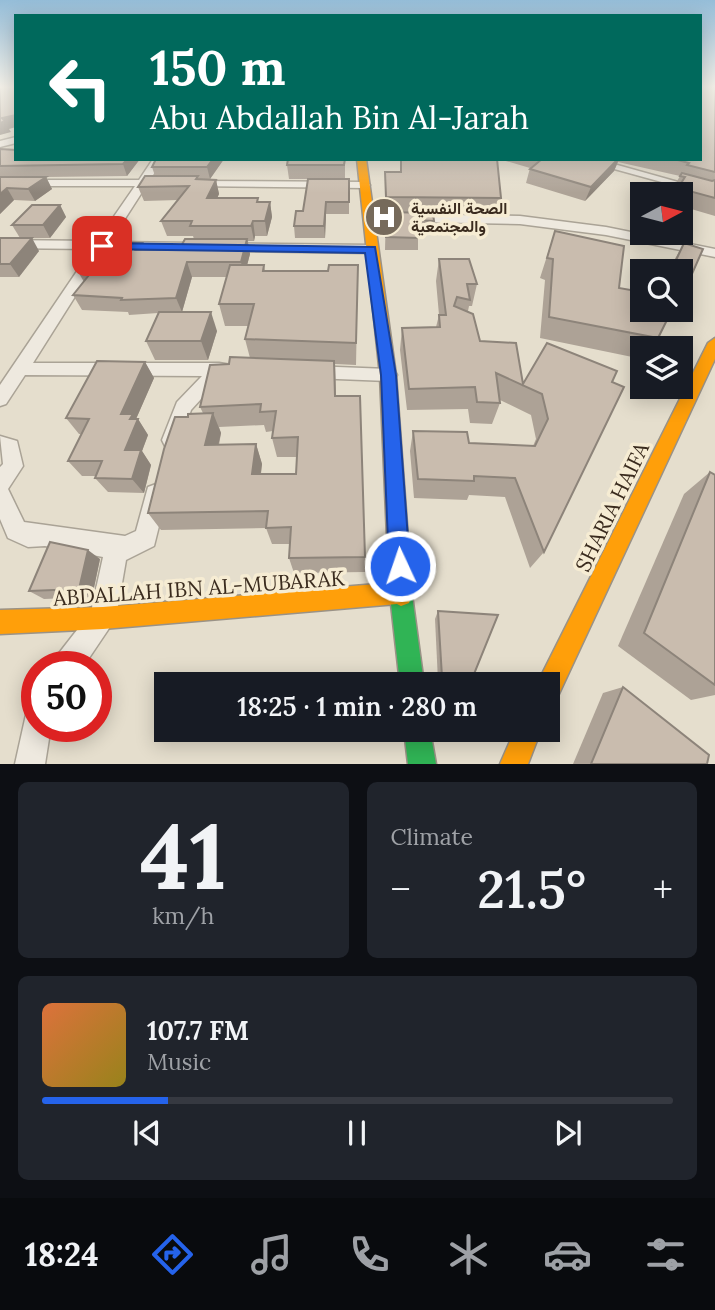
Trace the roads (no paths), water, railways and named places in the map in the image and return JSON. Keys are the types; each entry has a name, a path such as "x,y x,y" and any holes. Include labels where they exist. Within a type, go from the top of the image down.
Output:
{"main road":[{"path":"361,161 370,249 388,375 401,593 411,672"},
{"name":"SHARIA HAIFA","path":"556,672 715,343"},
{"name":"ABDALLAH IBN AL-MUBARAK","path":"0,622 103,618 401,593"},
{"path":"419,742 422,764"},
{"path":"514,764 523,742"}],"street":[{"path":"0,399 157,161"},
{"path":"591,161 704,190"},
{"path":"0,183 365,185"},
{"path":"369,218 520,220 606,231 715,254"},
{"path":"0,244 370,249"},
{"path":"19,369 246,370"},
{"path":"0,494 16,530 28,536 45,535 116,548 127,548 146,538 165,462 183,407 219,369"},
{"path":"301,372 388,375"},
{"path":"0,444 10,447 13,466 0,483"},
{"path":"78,651 103,618 116,548"},
{"path":"30,764 34,742"}],"place":[{"name":"الصحة النفسية والمجتمعية","path":"384,217"}]}
